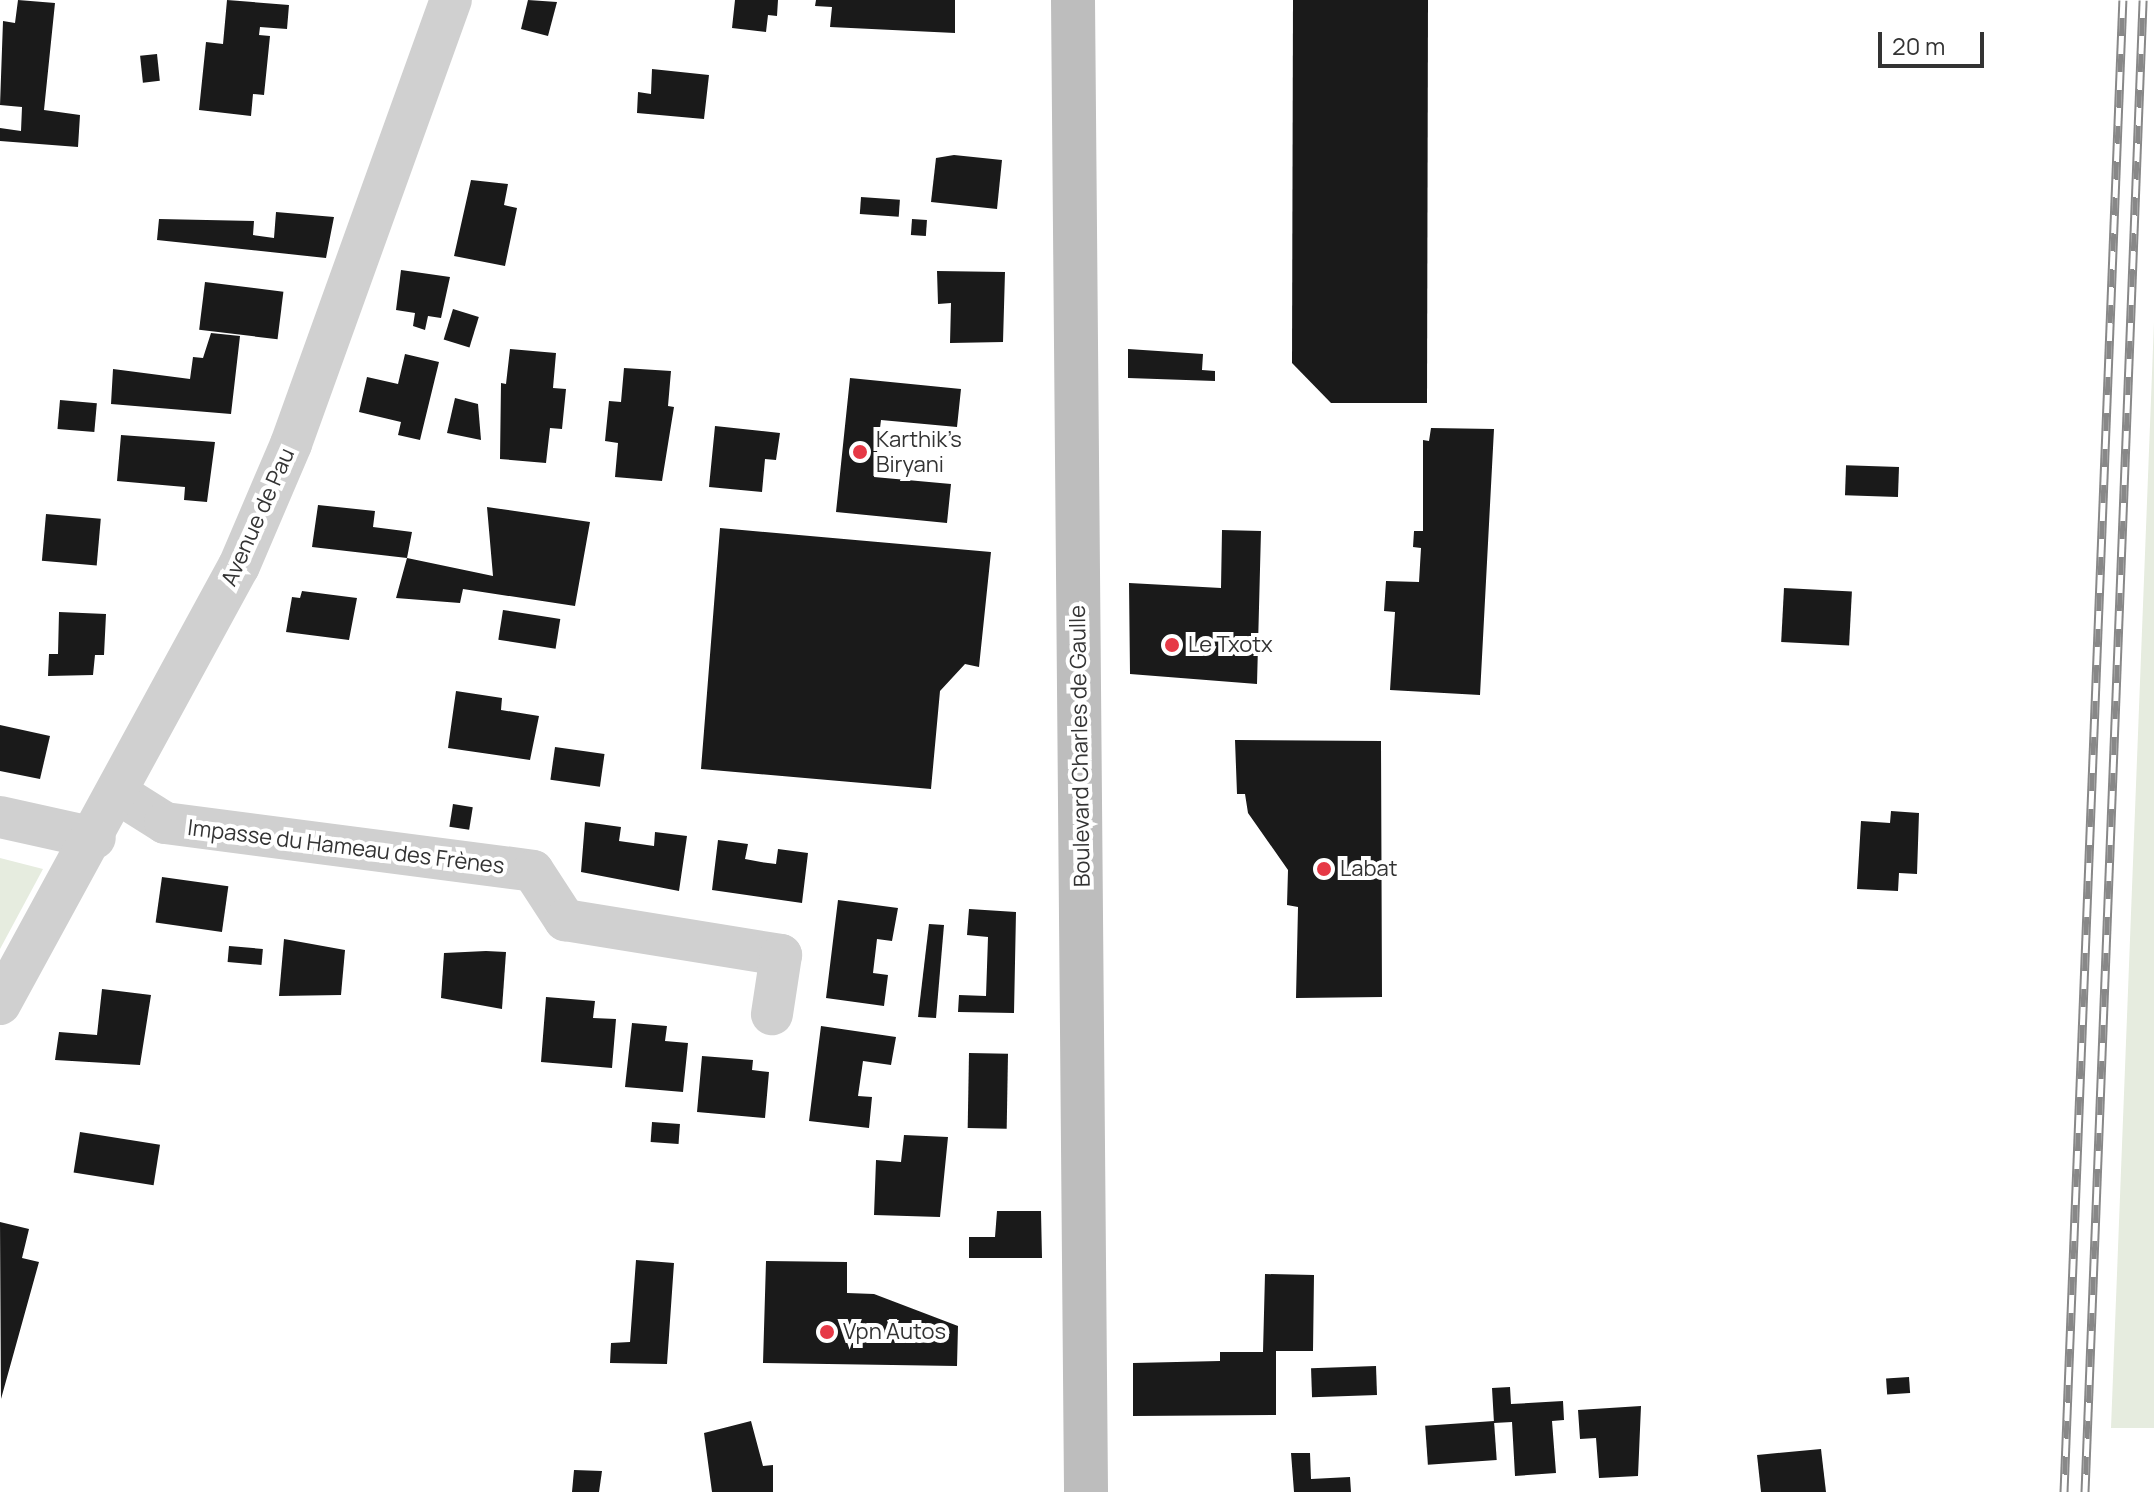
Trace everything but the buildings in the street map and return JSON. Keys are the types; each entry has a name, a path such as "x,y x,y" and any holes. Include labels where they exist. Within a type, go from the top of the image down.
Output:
{"main road":[{"name":"Boulevard Charles de Gaulle","path":"1073,0 1086,1492"}],"street":[{"name":"Avenue de Pau","path":"0,1004 95,838 239,566 291,444 451,0"},
{"name":"Impasse du Hameau des Frènes","path":"119,794 165,823 533,871 565,920 781,955 772,1014"},
{"path":"0,817 95,838"}],"shaded area":[{"path":"2154,322 2154,1428 2111,1428"},
{"path":"0,858 43,869 0,949"}],"railway":[{"path":"2064,1492 2123,0"},
{"path":"2085,1492 2143,0"}],"place":[{"name":"Karthik’s Biryani","path":"860,452"},
{"name":"Le Txotx","path":"1172,645"},
{"name":"Labat","path":"1324,869"},
{"name":"Vpn Autos","path":"827,1332"}]}
